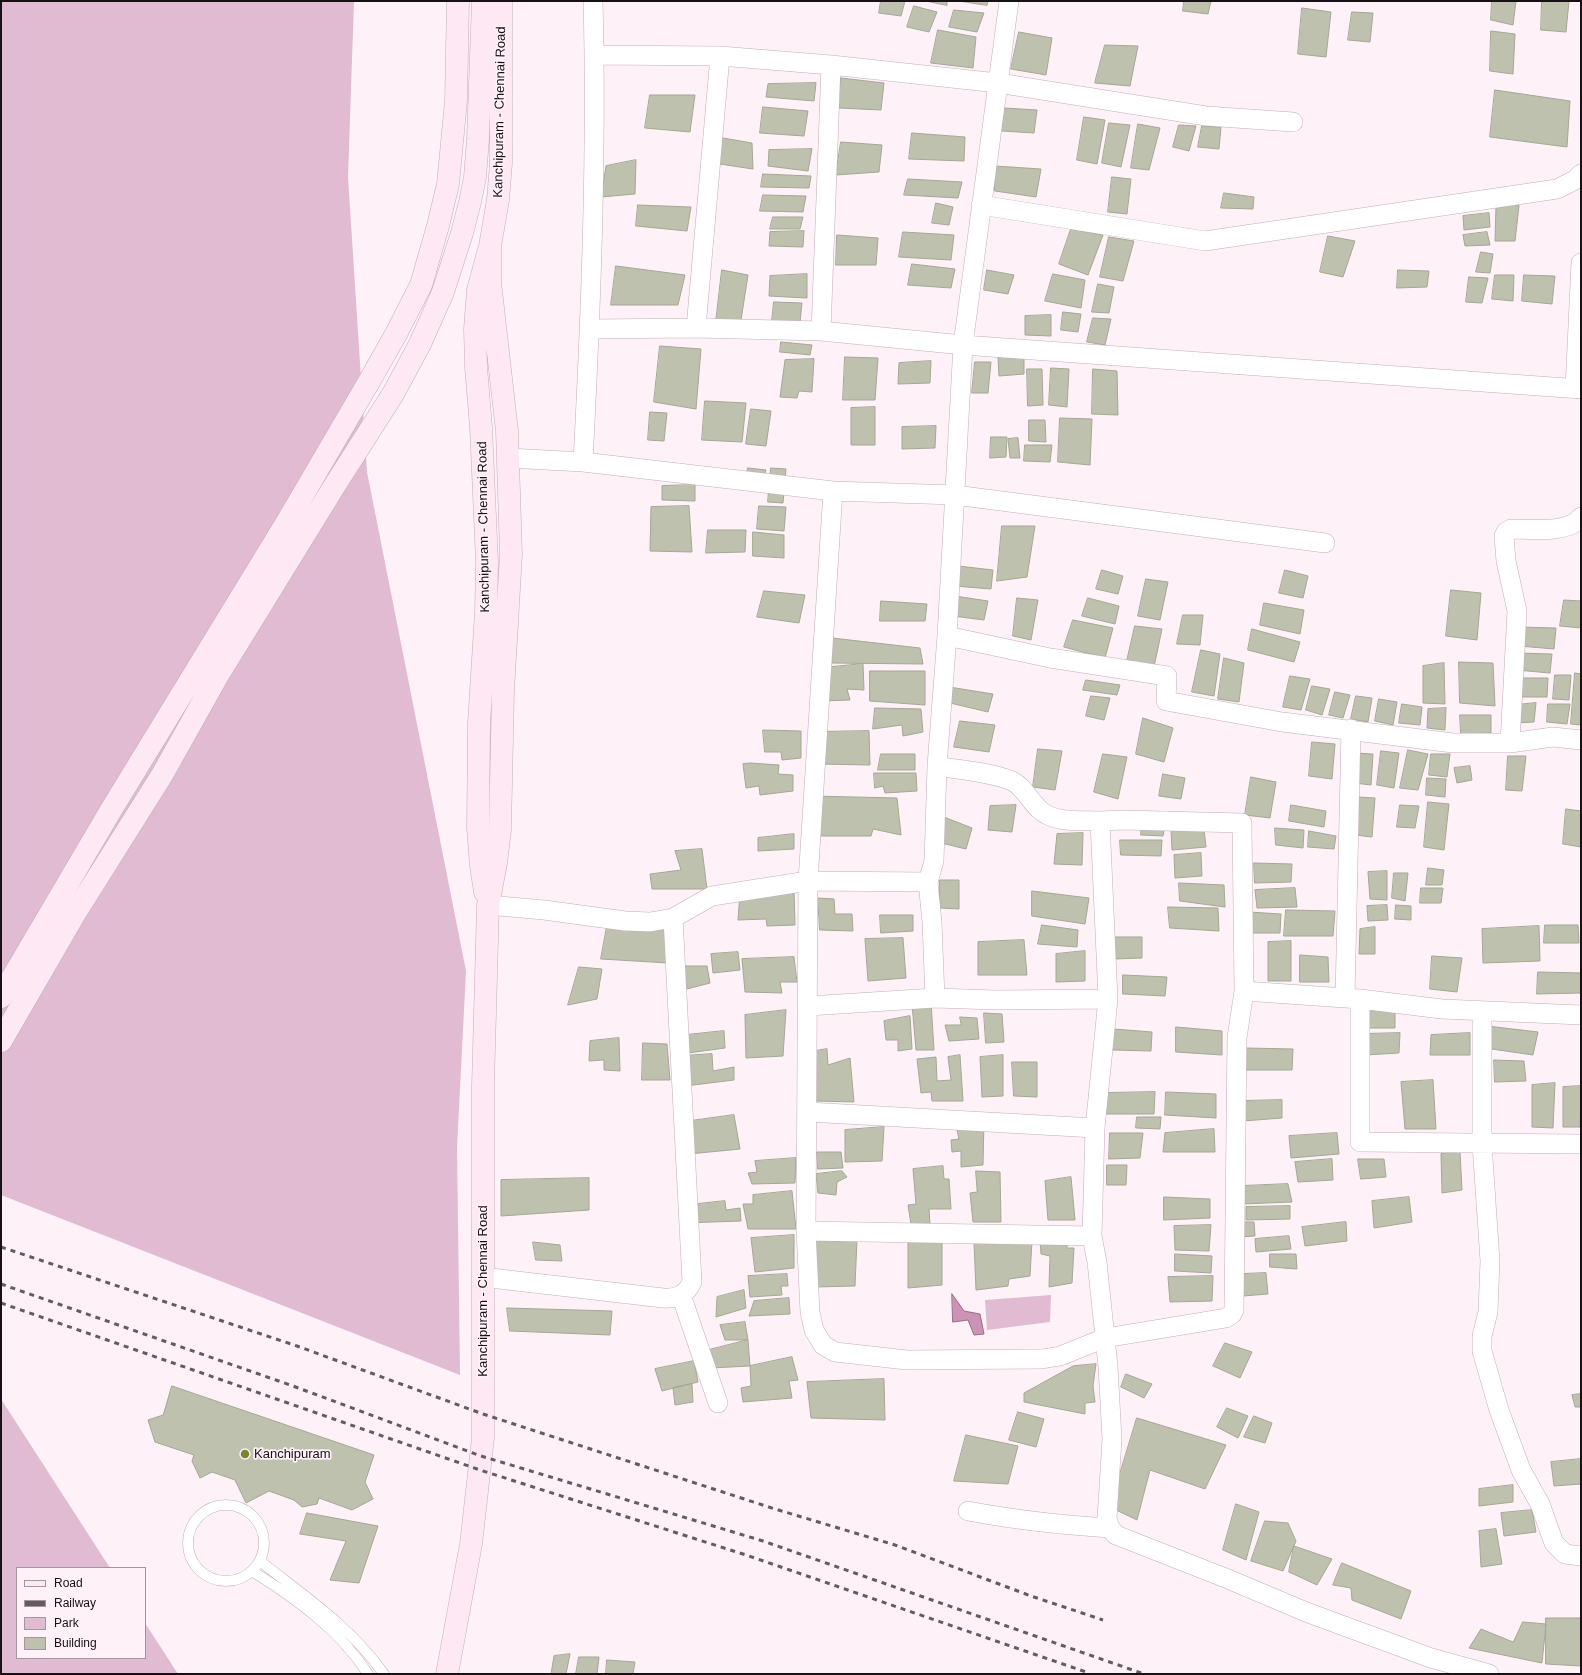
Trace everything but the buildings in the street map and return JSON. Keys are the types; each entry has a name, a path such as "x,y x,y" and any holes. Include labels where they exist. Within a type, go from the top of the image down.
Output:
{"main road":[{"path":"1,997 111,810 287,522 370,380 421,285 448,184 456,101 458,1"},
{"path":"1,1041 78,908 162,775 243,634 334,485 393,394 420,344 443,292 462,233 475,177 478,139 483,1"},
{"name":"Kanchipuram - Chennai Road","path":"488,905 481,866 478,828 479,724 486,612 487,562 482,427 476,367 475,329 478,290 490,246 498,200 501,163 501,1"},
{"name":"Kanchipuram - Chennai Road","path":"447,1674 471,1544 482,1438 484,1402 482,1277 483,1085 488,905 496,863 500,830 503,691 511,554 508,458 501,369 490,282 490,246"}],"street":[{"path":"583,462 590,329 594,56 593,1"},
{"path":"935,998 932,922 928,882 934,861 937,766 947,636 963,345 1008,1"},
{"path":"594,56 720,56 831,65 998,83 1206,116 1293,122"},
{"path":"696,328 720,56"},
{"path":"821,331 831,65"},
{"path":"981,205 1205,241 1557,189 1575,180 1581,174"},
{"path":"590,329 696,328 821,331 963,345 1578,389 1581,263"},
{"path":"508,458 583,462 833,491 955,495 1325,543"},
{"path":"833,491 808,881 808,1112 806,1231 810,1312 814,1330 823,1345 836,1352 907,1360 1042,1359 1060,1356 1105,1338 1226,1318 1232,1314 1234,1310 1237,1038 1244,991 1242,823 1061,819 1048,816 1039,809 1013,782 1001,777 937,766"},
{"path":"1510,742 1517,610 1506,561 1504,536 1506,532 1511,530 1562,529 1572,525 1581,517"},
{"path":"947,636 1050,658 1166,676 1166,701 1282,722 1350,729 1453,743 1510,742 1553,737 1581,740"},
{"path":"1350,729 1352,998 1360,1142 1581,1144"},
{"path":"1100,821 1108,999 1095,1128 1092,1236 1097,1262 1105,1338 1112,1439 1106,1509 1110,1528 1116,1535 1124,1539 1228,1579 1306,1612 1431,1658 1489,1674"},
{"path":"488,905 551,911 625,922 650,922 673,918 712,896 808,881 928,882"},
{"path":"482,1277 672,1299 689,1289 692,1282 673,918"},
{"path":"1244,991 1352,998 1442,1009 1581,1015"},
{"path":"808,1006 935,998 996,1000 1108,999"},
{"path":"1482,1011 1482,1144 1490,1261 1488,1312 1482,1336 1482,1351 1499,1410 1520,1470 1540,1504 1554,1543 1565,1554 1581,1556"},
{"path":"808,1112 1095,1128"},
{"path":"806,1231 1092,1236"},
{"path":"681,1295 718,1403"},
{"path":"968,1511 1003,1518 1074,1526 1110,1528"}],"lane":[{"path":"224,1505 237,1506 248,1512 258,1521 263,1533 264,1546 260,1561 252,1571 233,1580 221,1581 209,1577 199,1570 192,1560 188,1548 189,1536 193,1525 200,1515 211,1508 224,1505"},
{"path":"260,1561 346,1629 376,1662 384,1674"},
{"path":"252,1571 278,1588 324,1624 356,1657 368,1674"}],"green space":[{"path":"1,1 354,1 348,177 367,472 466,971 457,1147 460,1375 1,1195"},
{"path":"1051,1295 1050,1322 987,1330 985,1300"},
{"path":"1,1399 109,1567 16,1567 16,1659 146,1659 146,1625 178,1674 1,1674"}],"shaded area":[{"path":"952,1294 964,1311 980,1314 984,1334 974,1335 968,1320 953,1322"}],"railway":[{"path":"1,1247 297,1346 483,1414 775,1509 895,1545 1031,1596 1103,1620"},
{"path":"1,1284 293,1386 481,1456 763,1541 1144,1674"},
{"path":"1,1303 480,1470 746,1555 1089,1673"}],"place":[{"name":"Kanchipuram","path":"245,1454"}]}
